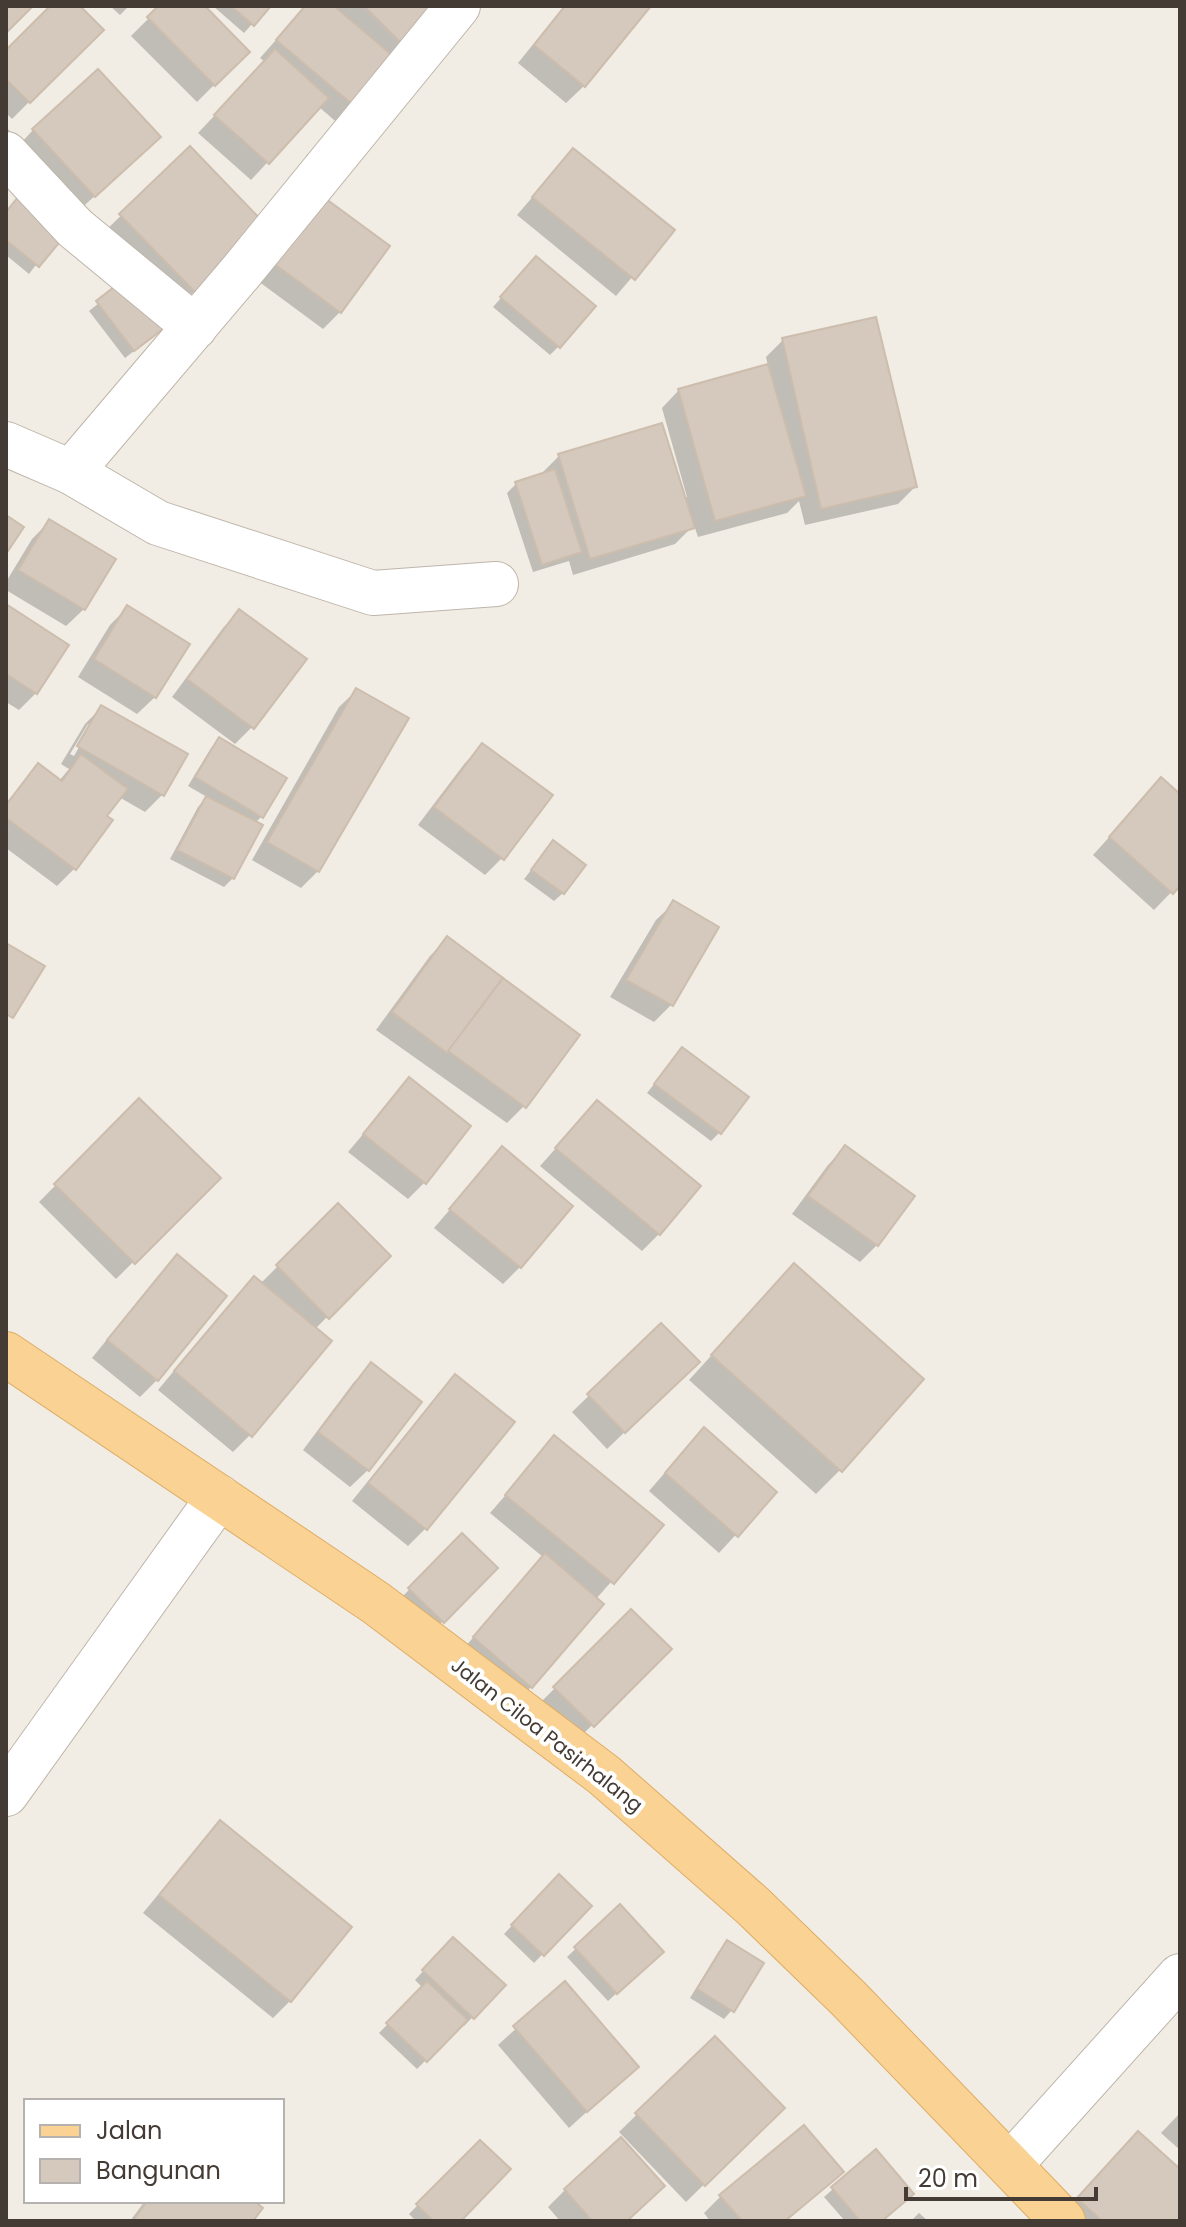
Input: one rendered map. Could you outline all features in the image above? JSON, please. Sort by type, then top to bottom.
[{"type":"main road","name":"Jalan Ciloa Pasirhalang","points":[[6,1354],[376,1603],[604,1775],[753,1906],[848,1998],[1063,2221]]},
{"type":"street","points":[[71,472],[195,327],[458,6]]},
{"type":"street","points":[[6,154],[75,228],[195,327]]},
{"type":"street","points":[[6,444],[71,472],[158,523],[373,593],[496,584]]},
{"type":"street","points":[[6,1794],[219,1497]]},
{"type":"street","points":[[1010,2165],[1180,1976]]},
{"type":"building","points":[[6,6],[33,6],[6,33]]},
{"type":"building","points":[[50,6],[80,6],[104,30],[30,103],[6,79],[6,50]]},
{"type":"building","points":[[158,6],[205,6],[250,52],[215,86],[147,17]]},
{"type":"building","points":[[231,6],[271,6],[254,26]]},
{"type":"building","points":[[305,6],[334,6],[400,62],[359,110],[276,40]]},
{"type":"building","points":[[364,6],[446,6],[405,47]]},
{"type":"building","points":[[565,6],[651,6],[585,87],[534,45]]},
{"type":"building","points":[[275,49],[329,98],[269,164],[214,115]]},
{"type":"building","points":[[98,69],[161,137],[95,197],[32,129]]},
{"type":"building","points":[[190,146],[266,225],[195,292],[119,214]]},
{"type":"building","points":[[573,148],[675,230],[635,280],[532,197]]},
{"type":"building","points":[[34,177],[82,215],[39,267],[6,240],[6,212]]},
{"type":"building","points":[[318,193],[390,246],[341,313],[269,260]]},
{"type":"building","points":[[536,256],[596,306],[560,348],[500,297]]},
{"type":"building","points":[[149,260],[188,310],[134,351],[96,301]]},
{"type":"building","points":[[876,317],[917,487],[821,509],[782,338]]},
{"type":"building","points":[[768,364],[806,496],[715,521],[678,389]]},
{"type":"building","points":[[662,423],[695,528],[590,559],[558,454]]},
{"type":"building","points":[[555,469],[582,552],[542,565],[515,482]]},
{"type":"building","points":[[6,515],[24,527],[6,554]]},
{"type":"building","points":[[49,519],[116,559],[85,610],[18,570]]},
{"type":"building","points":[[6,604],[69,645],[37,694],[6,674]]},
{"type":"building","points":[[127,605],[190,644],[156,698],[94,659]]},
{"type":"building","points":[[239,609],[307,659],[254,729],[187,679]]},
{"type":"building","points":[[356,688],[409,718],[319,872],[267,842]]},
{"type":"building","points":[[101,705],[188,754],[164,796],[77,746]]},
{"type":"building","points":[[219,737],[287,778],[263,818],[195,777]]},
{"type":"building","points":[[482,743],[553,795],[504,860],[434,807]]},
{"type":"building","points":[[81,754],[128,789],[107,816],[113,820],[76,870],[6,818],[6,805],[38,763],[62,781]]},
{"type":"building","points":[[1161,777],[1180,794],[1180,886],[1173,894],[1109,837]]},
{"type":"building","points":[[206,796],[263,825],[234,879],[177,850]]},
{"type":"building","points":[[553,840],[586,865],[564,894],[531,870]]},
{"type":"building","points":[[673,900],[719,927],[673,1006],[626,980]]},
{"type":"building","points":[[447,936],[503,978],[447,1053],[392,1012]]},
{"type":"building","points":[[6,943],[45,966],[13,1018],[6,1014]]},
{"type":"building","points":[[503,978],[580,1035],[526,1108],[448,1051]]},
{"type":"building","points":[[682,1047],[749,1097],[721,1134],[654,1084]]},
{"type":"building","points":[[409,1077],[471,1126],[426,1184],[363,1134]]},
{"type":"building","points":[[139,1098],[221,1178],[135,1264],[54,1184]]},
{"type":"building","points":[[597,1100],[701,1186],[660,1235],[555,1148]]},
{"type":"building","points":[[845,1145],[915,1196],[878,1246],[808,1196]]},
{"type":"building","points":[[502,1146],[573,1206],[521,1268],[449,1209]]},
{"type":"building","points":[[338,1203],[391,1256],[329,1319],[276,1265]]},
{"type":"building","points":[[177,1254],[227,1296],[158,1381],[107,1340]]},
{"type":"building","points":[[794,1263],[924,1379],[842,1472],[711,1355]]},
{"type":"building","points":[[254,1276],[332,1341],[252,1437],[174,1371]]},
{"type":"building","points":[[661,1323],[700,1362],[625,1433],[587,1394]]},
{"type":"building","points":[[371,1362],[422,1402],[369,1471],[318,1432]]},
{"type":"building","points":[[455,1374],[515,1422],[427,1530],[368,1483]]},
{"type":"building","points":[[704,1427],[777,1492],[738,1537],[665,1473]]},
{"type":"building","points":[[554,1435],[664,1525],[614,1584],[505,1495]]},
{"type":"building","points":[[462,1533],[498,1568],[444,1623],[408,1588]]},
{"type":"building","points":[[545,1553],[604,1604],[532,1688],[473,1637]]},
{"type":"building","points":[[631,1609],[672,1649],[594,1727],[553,1687]]},
{"type":"building","points":[[220,1820],[352,1927],[291,2002],[159,1895]]},
{"type":"building","points":[[559,1874],[592,1906],[544,1956],[511,1925]]},
{"type":"building","points":[[620,1904],[664,1952],[617,1994],[574,1947]]},
{"type":"building","points":[[453,1937],[506,1985],[474,2019],[422,1970]]},
{"type":"building","points":[[727,1940],[764,1963],[734,2012],[697,1989]]},
{"type":"building","points":[[427,1981],[468,2020],[427,2062],[386,2023]]},
{"type":"building","points":[[565,1981],[639,2067],[587,2112],[513,2026]]},
{"type":"building","points":[[715,2036],[785,2108],[705,2186],[635,2113]]},
{"type":"building","points":[[804,2125],[844,2172],[785,2221],[742,2221],[719,2195]]},
{"type":"building","points":[[1138,2131],[1180,2169],[1178,2221],[1102,2221],[1077,2198]]},
{"type":"building","points":[[621,2137],[665,2186],[627,2221],[592,2221],[564,2189]]},
{"type":"building","points":[[480,2140],[511,2169],[461,2221],[433,2221],[416,2204]]},
{"type":"building","points":[[876,2149],[914,2194],[882,2221],[860,2221],[831,2187]]},
{"type":"building","points":[[146,2203],[257,2203],[263,2208],[253,2221],[133,2221]]}]
